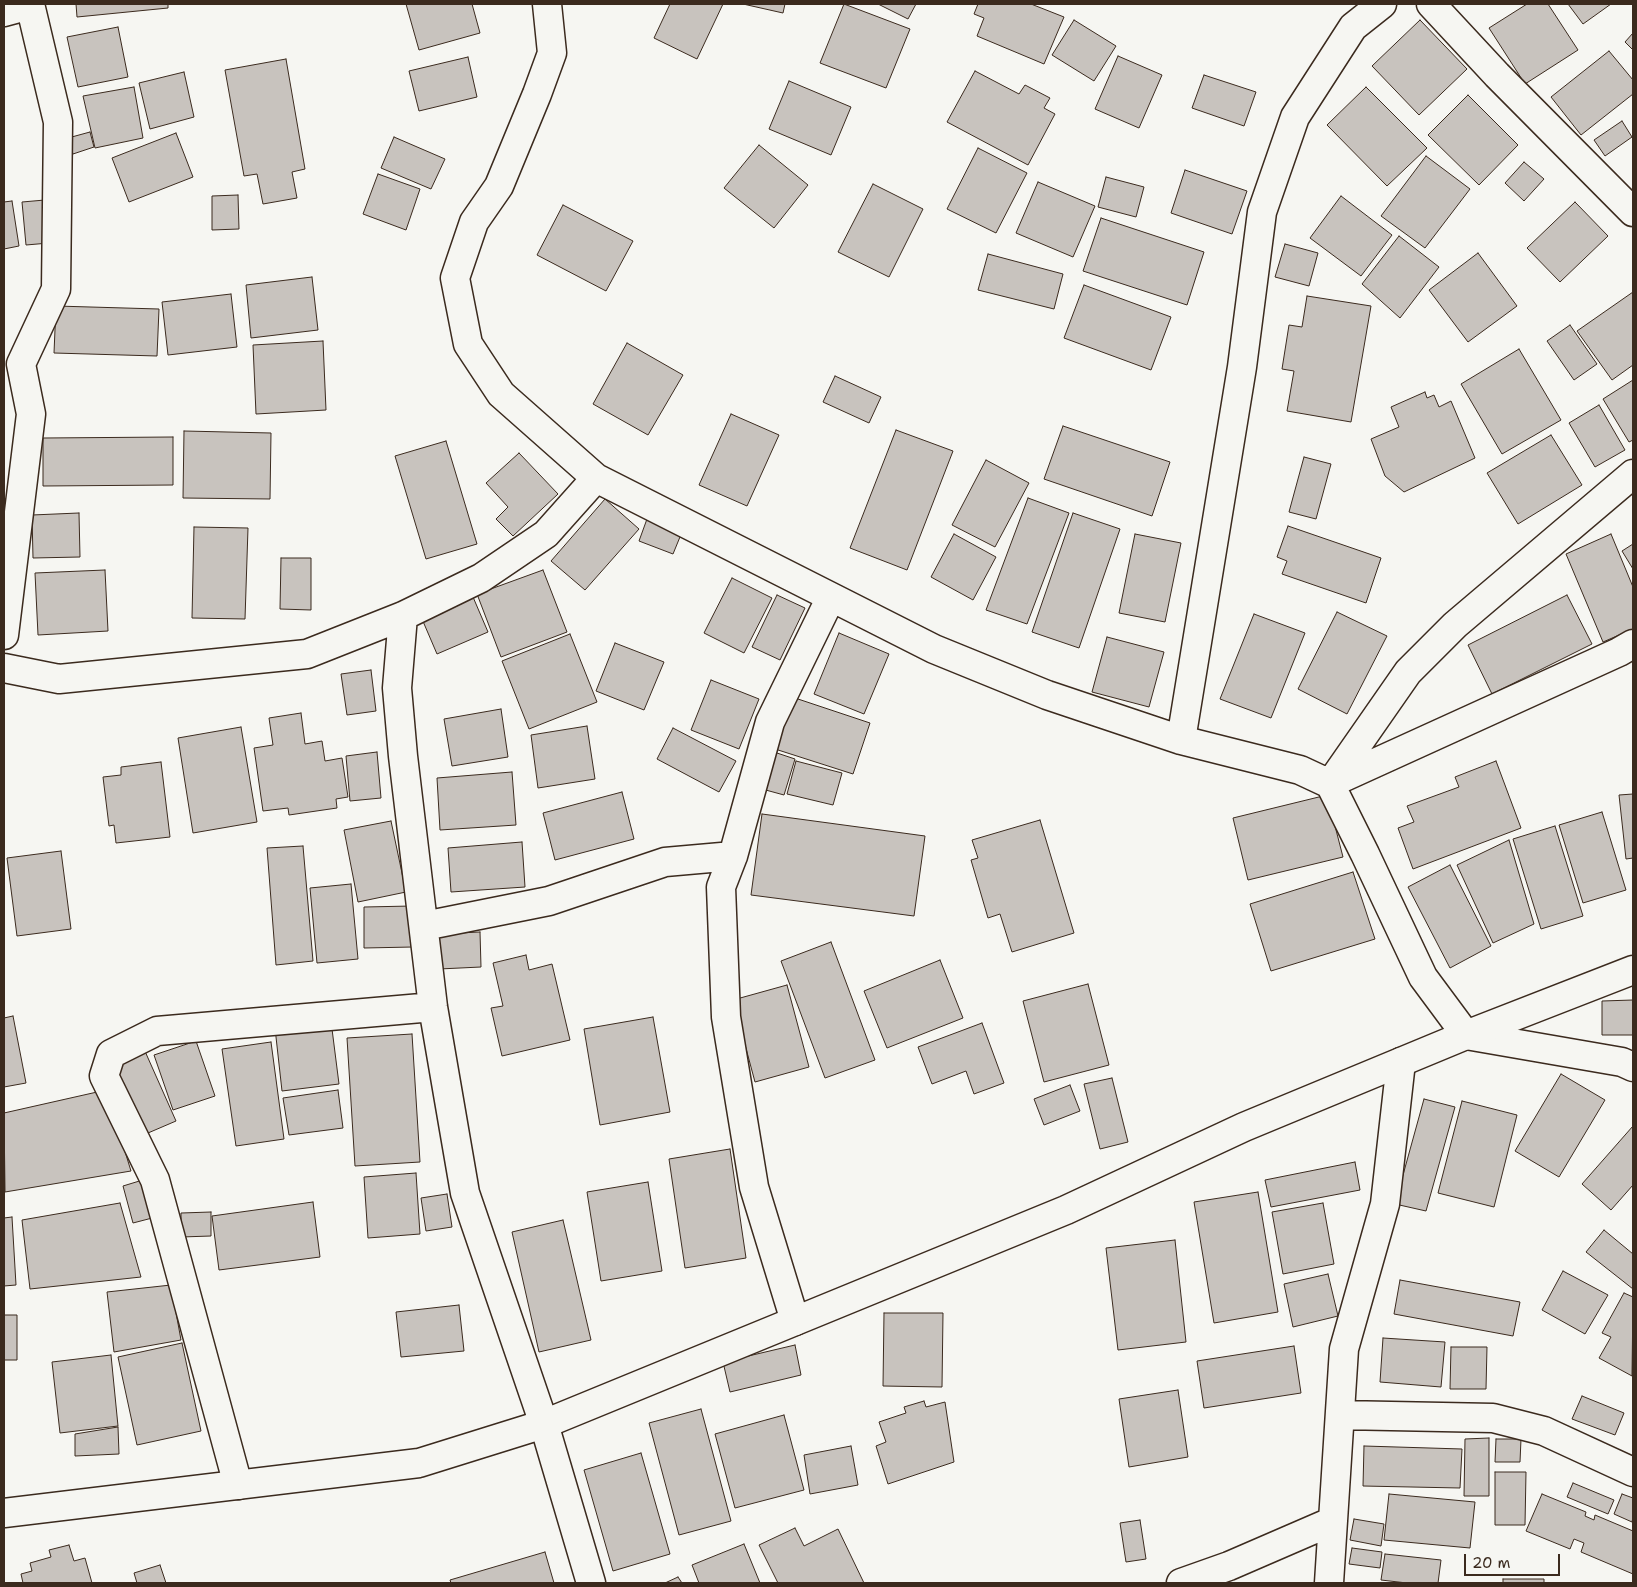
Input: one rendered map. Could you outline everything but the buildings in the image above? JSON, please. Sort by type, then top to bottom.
[{"type":"street","points":[[4,12],[30,4],[58,122],[56,289],[12,363],[31,414],[4,636]]},
{"type":"street","points":[[547,4],[552,53],[538,94],[499,186],[474,222],[455,278],[468,344],[501,394],[596,478],[934,649],[1047,695],[1181,740],[1300,770],[1330,784],[1423,977],[1466,1035],[1622,1062],[1633,1067]]},
{"type":"street","points":[[1181,740],[1242,367],[1262,212],[1295,117],[1353,27],[1382,4]]},
{"type":"street","points":[[1431,4],[1496,75],[1633,212]]},
{"type":"street","points":[[1330,784],[1408,672],[1455,625],[1633,474]]},
{"type":"street","points":[[4,668],[59,679],[307,654],[403,616],[481,578],[546,534],[596,478]]},
{"type":"street","points":[[795,1321],[754,1187],[726,1016],[721,887],[733,856],[770,722],[831,597]]},
{"type":"street","points":[[403,616],[397,688],[403,756],[434,1007],[464,1193],[544,1424],[591,1583]]},
{"type":"street","points":[[1330,784],[1633,644]]},
{"type":"street","points":[[424,926],[550,901],[665,862],[733,856]]},
{"type":"street","points":[[4,1513],[419,1463],[544,1424],[1066,1210],[1244,1127],[1466,1035],[1633,970]]},
{"type":"street","points":[[238,1485],[155,1180],[104,1076],[112,1054],[157,1031],[434,1007]]},
{"type":"street","points":[[1329,1583],[1344,1349],[1385,1204],[1401,1062]]},
{"type":"street","points":[[1340,1415],[1493,1418],[1544,1431],[1633,1472]]},
{"type":"street","points":[[1181,1583],[1229,1566],[1333,1521]]}]
